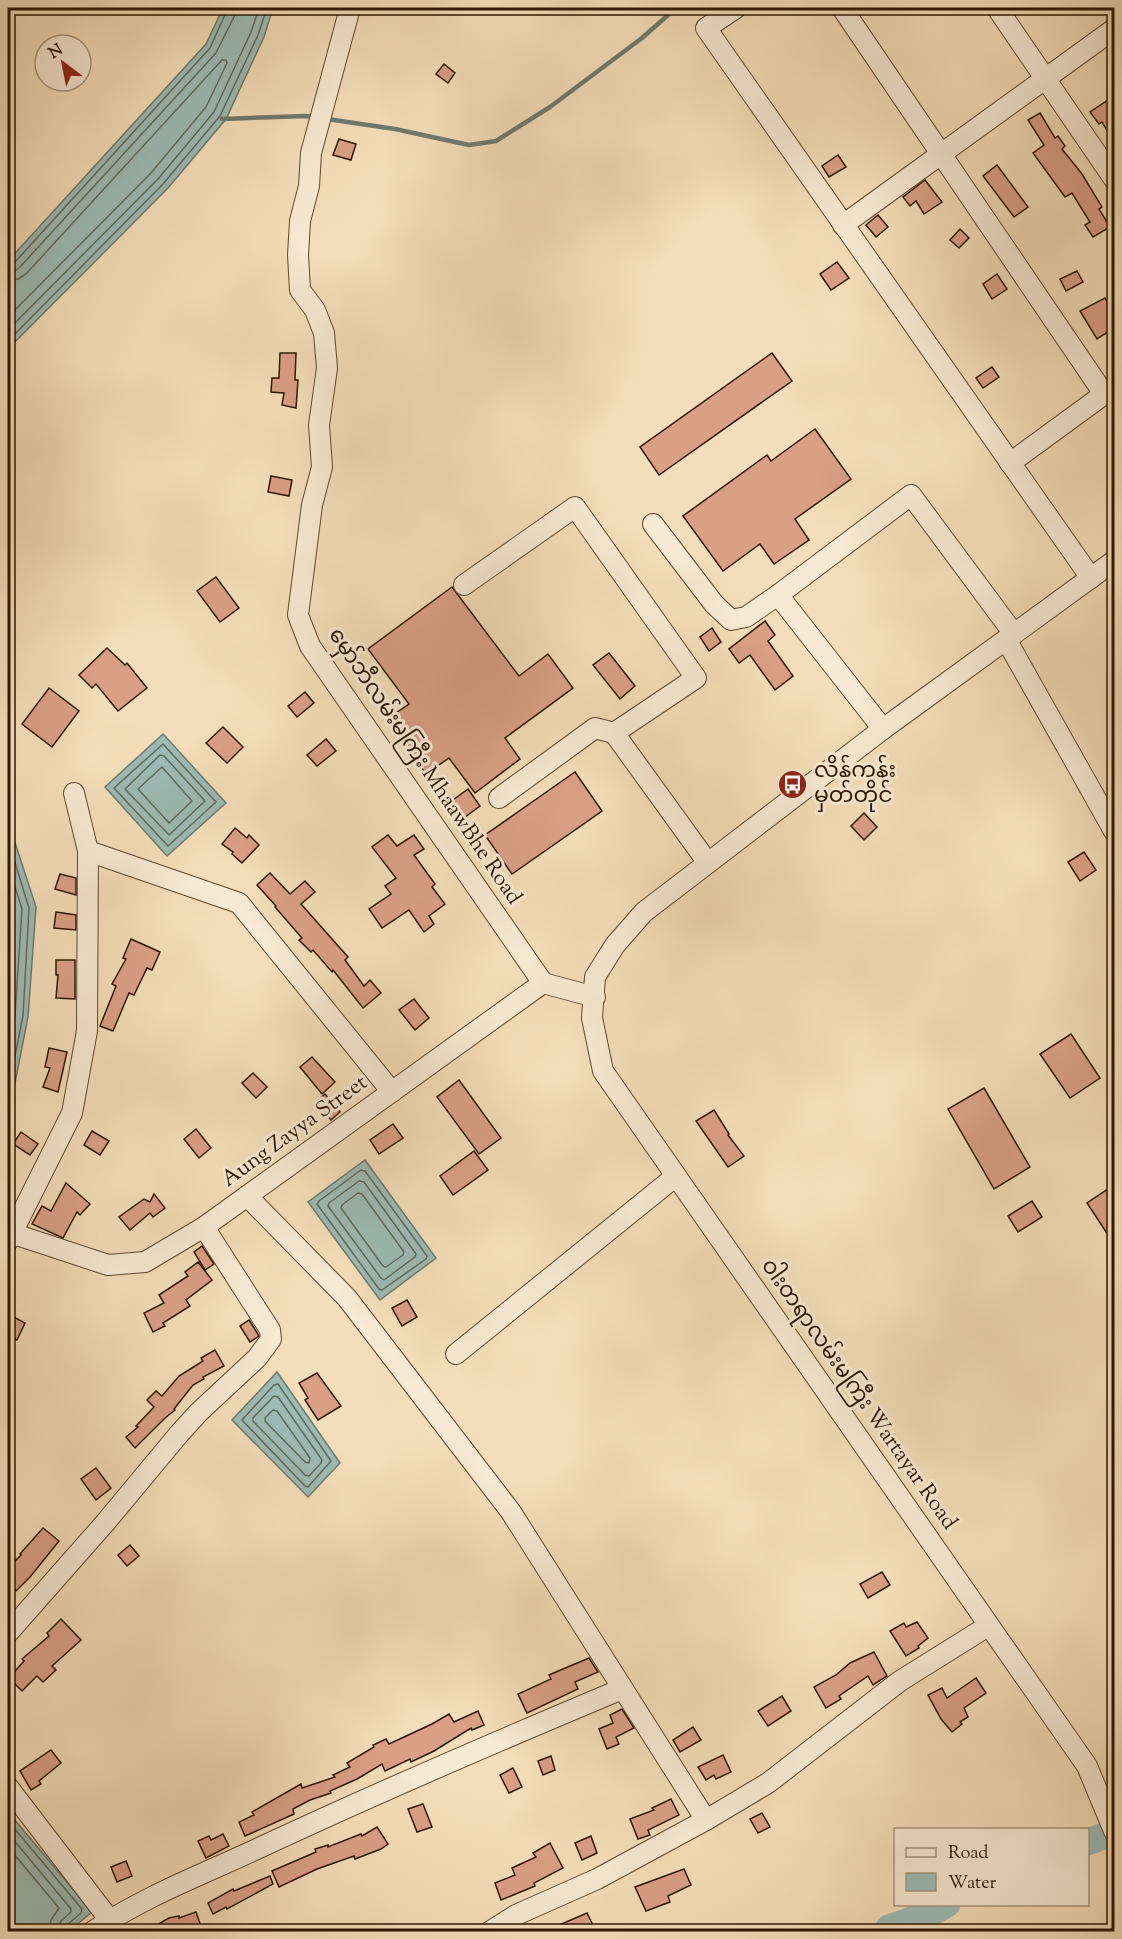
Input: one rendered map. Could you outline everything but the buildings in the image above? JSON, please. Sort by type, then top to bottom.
[{"type":"street","name":"မှော်ဘီလမ်းမကြီး MhaawBhe Road","points":[[350,8],[311,153],[309,186],[300,221],[298,255],[300,290],[315,309],[324,333],[327,368],[319,425],[322,467],[312,505],[298,615],[310,646],[543,983]]},
{"type":"street","points":[[736,8],[706,28],[1091,579]]},
{"type":"street","points":[[842,8],[941,154],[1109,391],[1010,463]]},
{"type":"street","points":[[997,8],[1114,179]]},
{"type":"street","points":[[843,225],[1114,29]]},
{"type":"street","points":[[654,524],[714,604],[731,620],[746,617],[778,595],[911,495],[1011,637],[1114,831]]},
{"type":"street","points":[[464,585],[575,507],[696,678],[614,733]]},
{"type":"street","points":[[499,798],[596,728],[614,733],[708,863],[883,729],[1114,561]]},
{"type":"street","points":[[778,595],[883,729]]},
{"type":"street","points":[[9,1235],[72,1113],[87,1031],[88,851],[74,793]]},
{"type":"street","points":[[88,851],[239,903],[392,1092]]},
{"type":"street","name":"ဝါးတရာလမ်းမကြီး Wartayar Road","points":[[708,863],[644,912],[615,945],[595,977],[592,1018],[603,1071],[1087,1766],[1114,1831]]},
{"type":"street","points":[[543,983],[595,997]]},
{"type":"street","name":"Aung Zayya Street","points":[[9,1235],[108,1264],[145,1262],[204,1227],[543,983]]},
{"type":"street","points":[[456,1354],[676,1176]]},
{"type":"street","points":[[247,1196],[347,1298],[504,1503],[706,1820]]},
{"type":"street","points":[[8,1633],[105,1523],[179,1434],[257,1358],[271,1339],[270,1330],[204,1227]]},
{"type":"street","points":[[489,1932],[516,1915],[597,1879],[706,1820],[768,1783],[900,1682],[988,1626]]},
{"type":"street","points":[[92,1932],[110,1920],[366,1798],[622,1689]]},
{"type":"street","points":[[8,1787],[110,1920]]},
{"type":"water","points":[[223,8],[273,8],[264,37],[226,119],[168,188],[8,349],[8,261],[206,44]]},
{"type":"water","points":[[163,734],[226,803],[167,856],[105,787]]},
{"type":"water","points":[[8,821],[36,907],[28,1017],[8,1109]]},
{"type":"water","points":[[365,1160],[436,1258],[380,1300],[308,1202]]},
{"type":"water","points":[[277,1372],[340,1463],[308,1497],[232,1420]]},
{"type":"water","points":[[8,1812],[92,1912],[69,1931],[8,1931]]},
{"type":"waterway","points":[[327,119],[395,129],[469,145],[496,141],[550,107],[642,38],[676,8]]},
{"type":"waterway","points":[[222,119],[315,117]]},
{"type":"waterway","points":[[1089,1842],[1114,1832]]},
{"type":"waterway","points":[[888,1932],[889,1928],[929,1914],[943,1906]]},
{"type":"place","name":"လိန်ကုန်း မှတ်တိုင်","points":[[793,785]]}]
